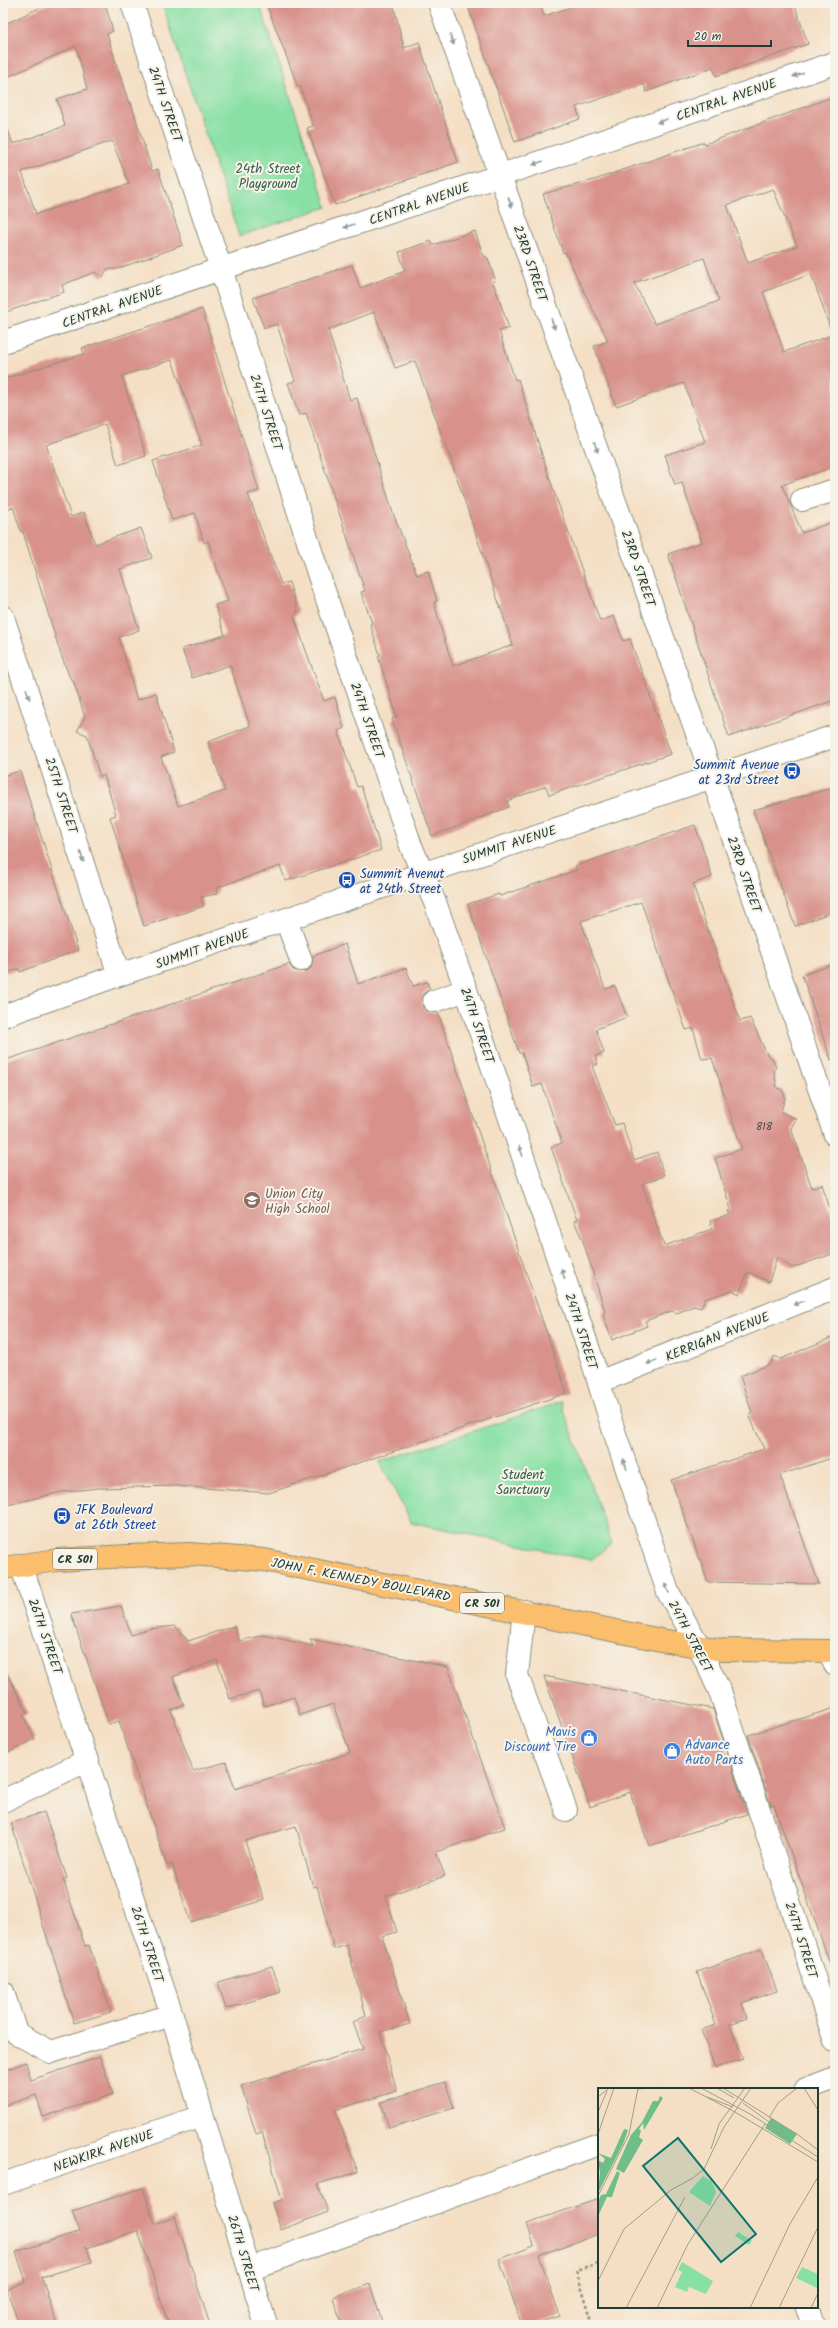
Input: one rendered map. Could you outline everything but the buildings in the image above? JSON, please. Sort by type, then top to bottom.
[{"type":"main road","name":"JOHN F. KENNEDY BOULEVARD","points":[[12,1567],[57,1560],[190,1554],[264,1560],[524,1611],[661,1640],[722,1650],[833,1656]]},
{"type":"street","name":"24TH STREET","points":[[132,3],[221,269],[319,576],[411,846],[423,873],[466,990],[599,1382],[668,1592],[699,1646],[721,1694],[835,2041]]},
{"type":"street","name":"23RD STREET","points":[[439,3],[712,776],[835,1135]]},
{"type":"street","name":"CENTRAL AVENUE","points":[[3,342],[835,63]]},
{"type":"street","points":[[802,500],[835,490]]},
{"type":"street","name":"25TH STREET","points":[[3,617],[11,666],[119,974]]},
{"type":"street","name":"SUMMIT AVENUE","points":[[3,1016],[119,974],[286,920],[835,736]]},
{"type":"street","points":[[286,920],[301,960]]},
{"type":"street","points":[[434,1001],[466,990]]},
{"type":"street","name":"KERRIGAN AVENUE","points":[[599,1382],[835,1288]]},
{"type":"street","name":"26TH STREET","points":[[12,1567],[88,1760],[172,2015],[266,2325]]},
{"type":"street","points":[[524,1611],[517,1675],[566,1810]]},
{"type":"street","points":[[3,1801],[88,1760]]},
{"type":"street","points":[[3,1992],[16,2033],[51,2052],[172,2015]]},
{"type":"street","points":[[809,2088],[835,2078]]},
{"type":"street","name":"NEWKIRK AVENUE","points":[[3,2184],[202,2116]]},
{"type":"street","points":[[249,2269],[598,2144]]},
{"type":"street","points":[[807,2308],[813,2325]]},
{"type":"path","points":[[593,2325],[576,2270],[598,2263]]},
{"type":"green space","name":"24th Street Playground","points":[[162,3],[259,3],[327,207],[239,236]]},
{"type":"green space","name":"Student Sanctuary","points":[[561,1402],[612,1543],[591,1560],[411,1522],[380,1462]]},
{"type":"place","name":"Summit Avenue at 23rd Street","points":[[792,771]]},
{"type":"place","name":"Summit Avenut at 24th Street","points":[[347,880]]},
{"type":"place","name":"Union City High School","points":[[252,1200]]},
{"type":"place","name":"JFK Boulevard at 26th Street","points":[[62,1516]]},
{"type":"place","name":"Mavis Discount Tire","points":[[589,1738]]},
{"type":"place","name":"Advance Auto Parts","points":[[672,1751]]}]
